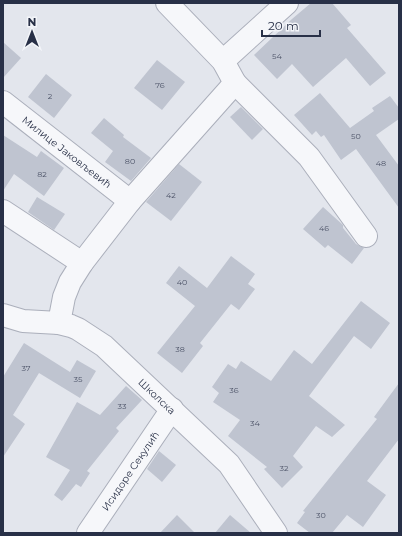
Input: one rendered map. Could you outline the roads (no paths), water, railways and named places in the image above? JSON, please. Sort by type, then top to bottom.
[{"type":"street","points":[[223,61],[287,3]]},
{"type":"street","points":[[171,4],[223,61],[235,83],[309,157],[366,236]]},
{"type":"street","points":[[58,323],[70,282],[82,263],[130,201],[235,83]]},
{"type":"street","name":"Милице Јаковљевић","points":[[3,102],[130,201]]},
{"type":"street","points":[[3,210],[82,263]]},
{"type":"street","name":"Школска","points":[[3,315],[23,321],[58,323],[78,329],[104,346],[229,464],[276,533]]},
{"type":"street","name":"Исидоре Секулић","points":[[88,533],[172,409]]}]
